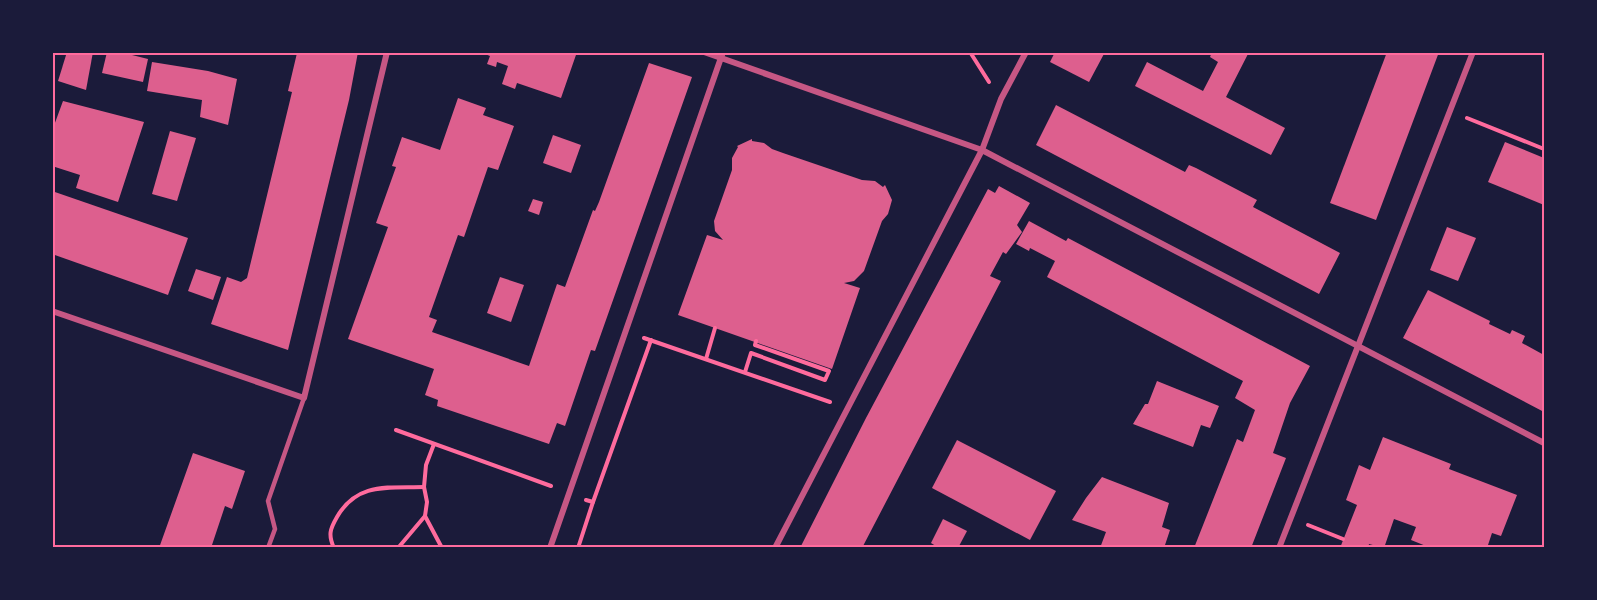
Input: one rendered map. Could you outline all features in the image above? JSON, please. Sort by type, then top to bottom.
[{"type":"street","points":[[52,311],[304,398],[387,52]]},
{"type":"street","points":[[704,52],[722,56],[982,150],[1545,442]]},
{"type":"street","points":[[775,548],[982,150],[1001,99],[1026,52]]},
{"type":"street","points":[[1279,548],[1473,52]]},
{"type":"street","points":[[550,548],[722,56]]},
{"type":"lane","points":[[268,548],[275,529],[268,501],[304,398]]},
{"type":"path","points":[[970,52],[1001,99]]},
{"type":"path","points":[[1450,112],[1545,149]]},
{"type":"path","points":[[706,359],[716,328]]},
{"type":"path","points":[[625,331],[830,402],[847,410]]},
{"type":"path","points":[[593,502],[651,340]]},
{"type":"path","points":[[745,372],[751,353],[825,380],[829,371],[755,345],[756,341]]},
{"type":"path","points":[[396,430],[568,493]]},
{"type":"path","points":[[398,548],[425,516],[426,465],[434,444]]},
{"type":"path","points":[[334,548],[329,534],[342,509],[361,492],[424,487]]},
{"type":"path","points":[[425,516],[442,548]]},
{"type":"path","points":[[1290,518],[1343,539]]},
{"type":"building","points":[[67,52],[93,52],[86,90],[58,81]]},
{"type":"building","points":[[107,52],[120,52],[148,59],[143,82],[102,73]]},
{"type":"building","points":[[305,52],[358,52],[349,100],[288,350],[211,324],[227,277],[241,282],[247,278],[292,92],[288,91],[297,53],[305,54]]},
{"type":"building","points":[[480,52],[577,52],[561,98],[517,83],[515,89],[502,84],[508,66],[497,62],[496,67],[487,64],[490,56]]},
{"type":"building","points":[[1055,52],[1105,52],[1089,82],[1050,62]]},
{"type":"building","points":[[1212,52],[1249,52],[1226,97],[1285,128],[1271,155],[1135,86],[1147,62],[1203,91],[1218,62],[1210,57]]},
{"type":"building","points":[[1387,52],[1439,52],[1376,220],[1330,203]]},
{"type":"building","points":[[152,62],[208,71],[237,79],[228,125],[200,117],[202,100],[147,91]]},
{"type":"building","points":[[649,63],[692,77],[595,351],[591,350],[565,426],[557,423],[549,444],[437,406],[438,400],[425,395],[434,369],[348,339],[388,227],[376,223],[396,167],[392,166],[402,137],[440,150],[458,98],[486,108],[483,115],[514,126],[498,170],[488,167],[464,237],[458,235],[429,317],[437,320],[432,332],[529,366],[557,284],[565,287],[593,210],[595,211],[599,202]]},
{"type":"building","points":[[63,101],[144,122],[118,202],[76,188],[80,175],[52,166],[52,131]]},
{"type":"building","points":[[1056,105],[1185,172],[1189,165],[1196,168],[1257,200],[1253,207],[1340,253],[1319,294],[1036,145]]},
{"type":"building","points":[[170,131],[196,138],[177,201],[152,194]]},
{"type":"building","points":[[553,135],[581,145],[571,173],[543,163]]},
{"type":"building","points":[[752,139],[752,141],[764,143],[783,153],[862,180],[875,181],[883,187],[885,185],[892,200],[864,271],[854,281],[844,283],[860,288],[832,369],[678,315],[707,235],[723,240],[715,231],[714,221],[732,170],[732,158],[737,146]]},
{"type":"building","points":[[1505,142],[1544,158],[1544,205],[1488,182]]},
{"type":"building","points":[[999,186],[1030,203],[1017,225],[1022,232],[1006,254],[1003,252],[990,276],[1001,281],[862,548],[800,548],[866,418],[988,189],[995,193]]},
{"type":"building","points":[[52,191],[188,238],[168,295],[52,254]]},
{"type":"building","points":[[533,199],[543,202],[539,215],[528,211]]},
{"type":"building","points":[[1029,221],[1066,241],[1068,238],[1310,366],[1290,403],[1273,453],[1286,458],[1251,548],[1194,548],[1237,439],[1243,442],[1255,410],[1235,398],[1243,381],[1047,277],[1055,261],[1030,248],[1029,251],[1016,244]]},
{"type":"building","points":[[1447,227],[1476,238],[1458,281],[1430,270]]},
{"type":"building","points":[[196,269],[221,277],[213,300],[188,291]]},
{"type":"building","points":[[500,277],[524,285],[511,322],[487,313]]},
{"type":"building","points":[[1428,290],[1490,321],[1489,324],[1510,334],[1512,330],[1525,336],[1522,343],[1544,355],[1544,412],[1403,338]]},
{"type":"building","points":[[1157,381],[1219,406],[1210,428],[1201,425],[1193,447],[1133,424],[1145,404],[1148,404]]},
{"type":"building","points":[[1383,437],[1451,464],[1449,469],[1517,495],[1501,536],[1492,533],[1487,548],[1431,548],[1411,540],[1416,527],[1394,519],[1384,548],[1369,544],[1368,548],[1340,548],[1357,505],[1346,500],[1359,465],[1370,470]]},
{"type":"building","points":[[957,440],[1056,491],[1030,540],[932,488]]},
{"type":"building","points":[[193,453],[245,471],[232,509],[225,506],[211,548],[159,548]]},
{"type":"building","points":[[1102,477],[1169,503],[1162,527],[1170,530],[1164,548],[1100,548],[1106,532],[1072,520]]},
{"type":"building","points":[[943,519],[967,531],[958,548],[939,548],[931,543]]}]
